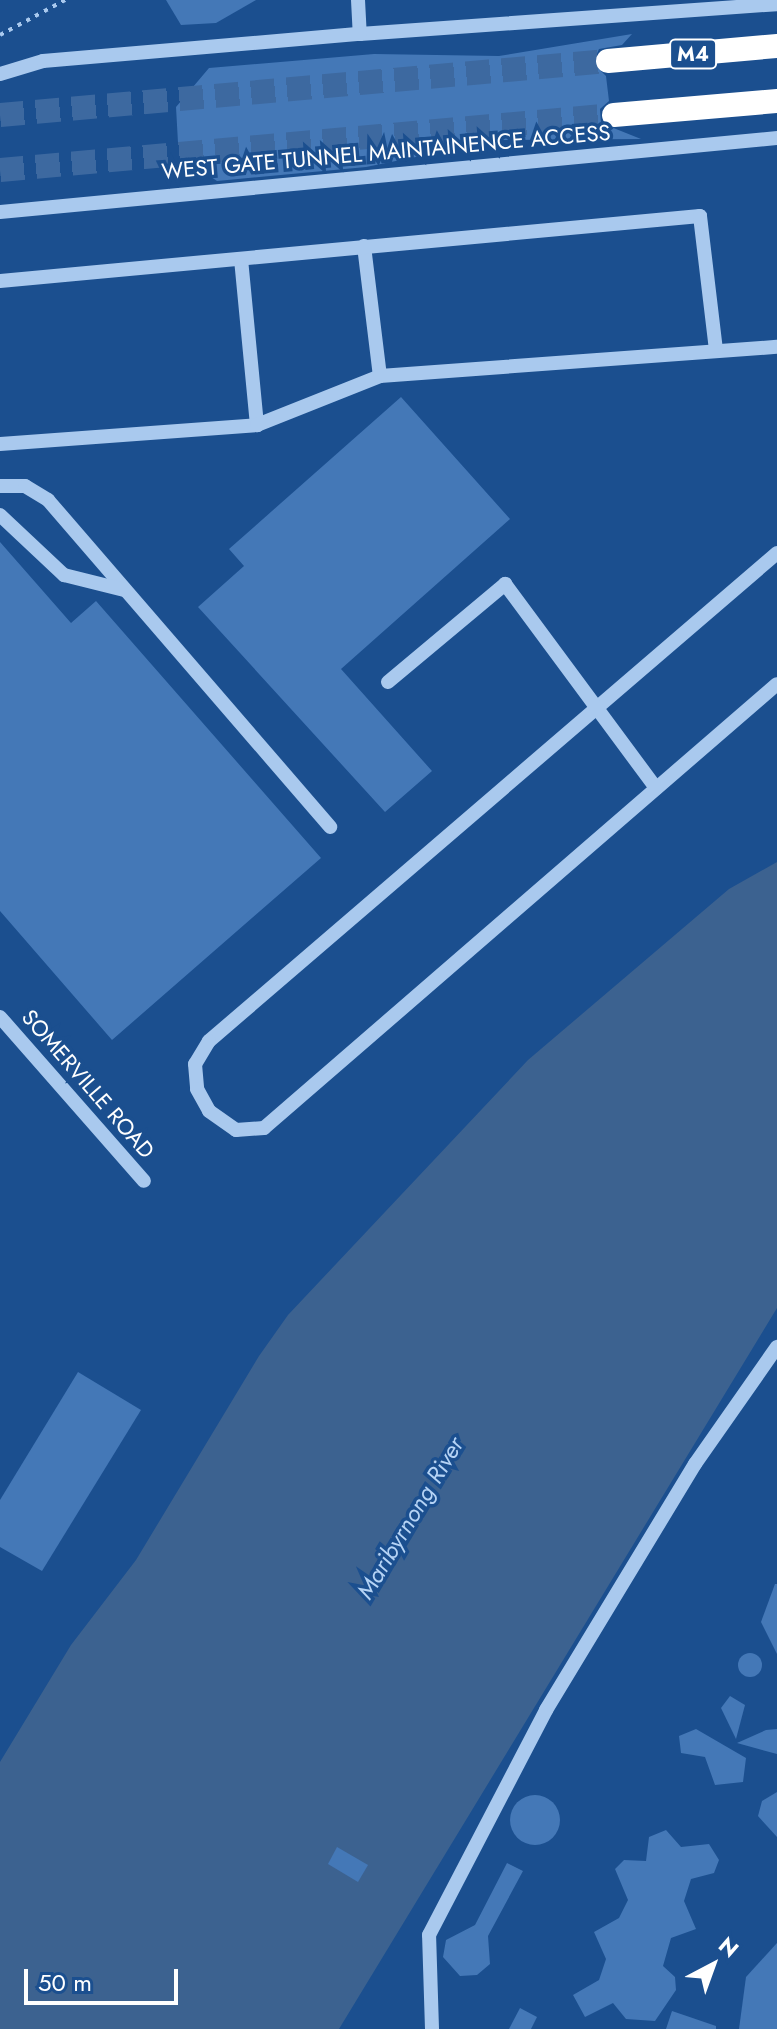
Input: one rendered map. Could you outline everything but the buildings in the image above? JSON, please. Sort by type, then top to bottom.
[{"type":"highway","name":"M4","points":[[608,61],[777,46]]},
{"type":"highway","points":[[614,115],[777,101]]},
{"type":"street","points":[[358,0],[360,34]]},
{"type":"street","points":[[0,74],[43,61],[777,4]]},
{"type":"street","name":"WEST GATE TUNNEL MAINTAINENCE ACCESS","points":[[0,212],[777,138]]},
{"type":"street","points":[[0,281],[700,216],[716,351]]},
{"type":"street","points":[[364,246],[380,376]]},
{"type":"street","points":[[241,259],[257,425]]},
{"type":"street","points":[[0,444],[257,425],[380,376],[777,347]]},
{"type":"street","points":[[0,486],[37,491],[330,827]]},
{"type":"street","points":[[0,515],[64,575],[124,590]]},
{"type":"street","points":[[777,553],[209,1041],[195,1064],[197,1089],[209,1111],[236,1130],[264,1128],[777,684]]},
{"type":"street","points":[[388,682],[505,584],[554,644],[594,711],[656,788]]},
{"type":"street","name":"SOMERVILLE ROAD","points":[[0,1017],[144,1181]]},
{"type":"street","points":[[432,2029],[429,1935],[546,1710],[695,1464],[777,1347]]},
{"type":"path","points":[[0,35],[65,0]]},
{"type":"water","name":"Maribyrnong River","points":[[777,862],[777,1308],[339,2029],[0,2029],[0,1762],[71,1645],[136,1560],[259,1356],[288,1315],[528,1060],[729,889]]},
{"type":"tunnel","points":[[0,115],[608,61]]},
{"type":"tunnel","points":[[0,170],[614,115]]}]
